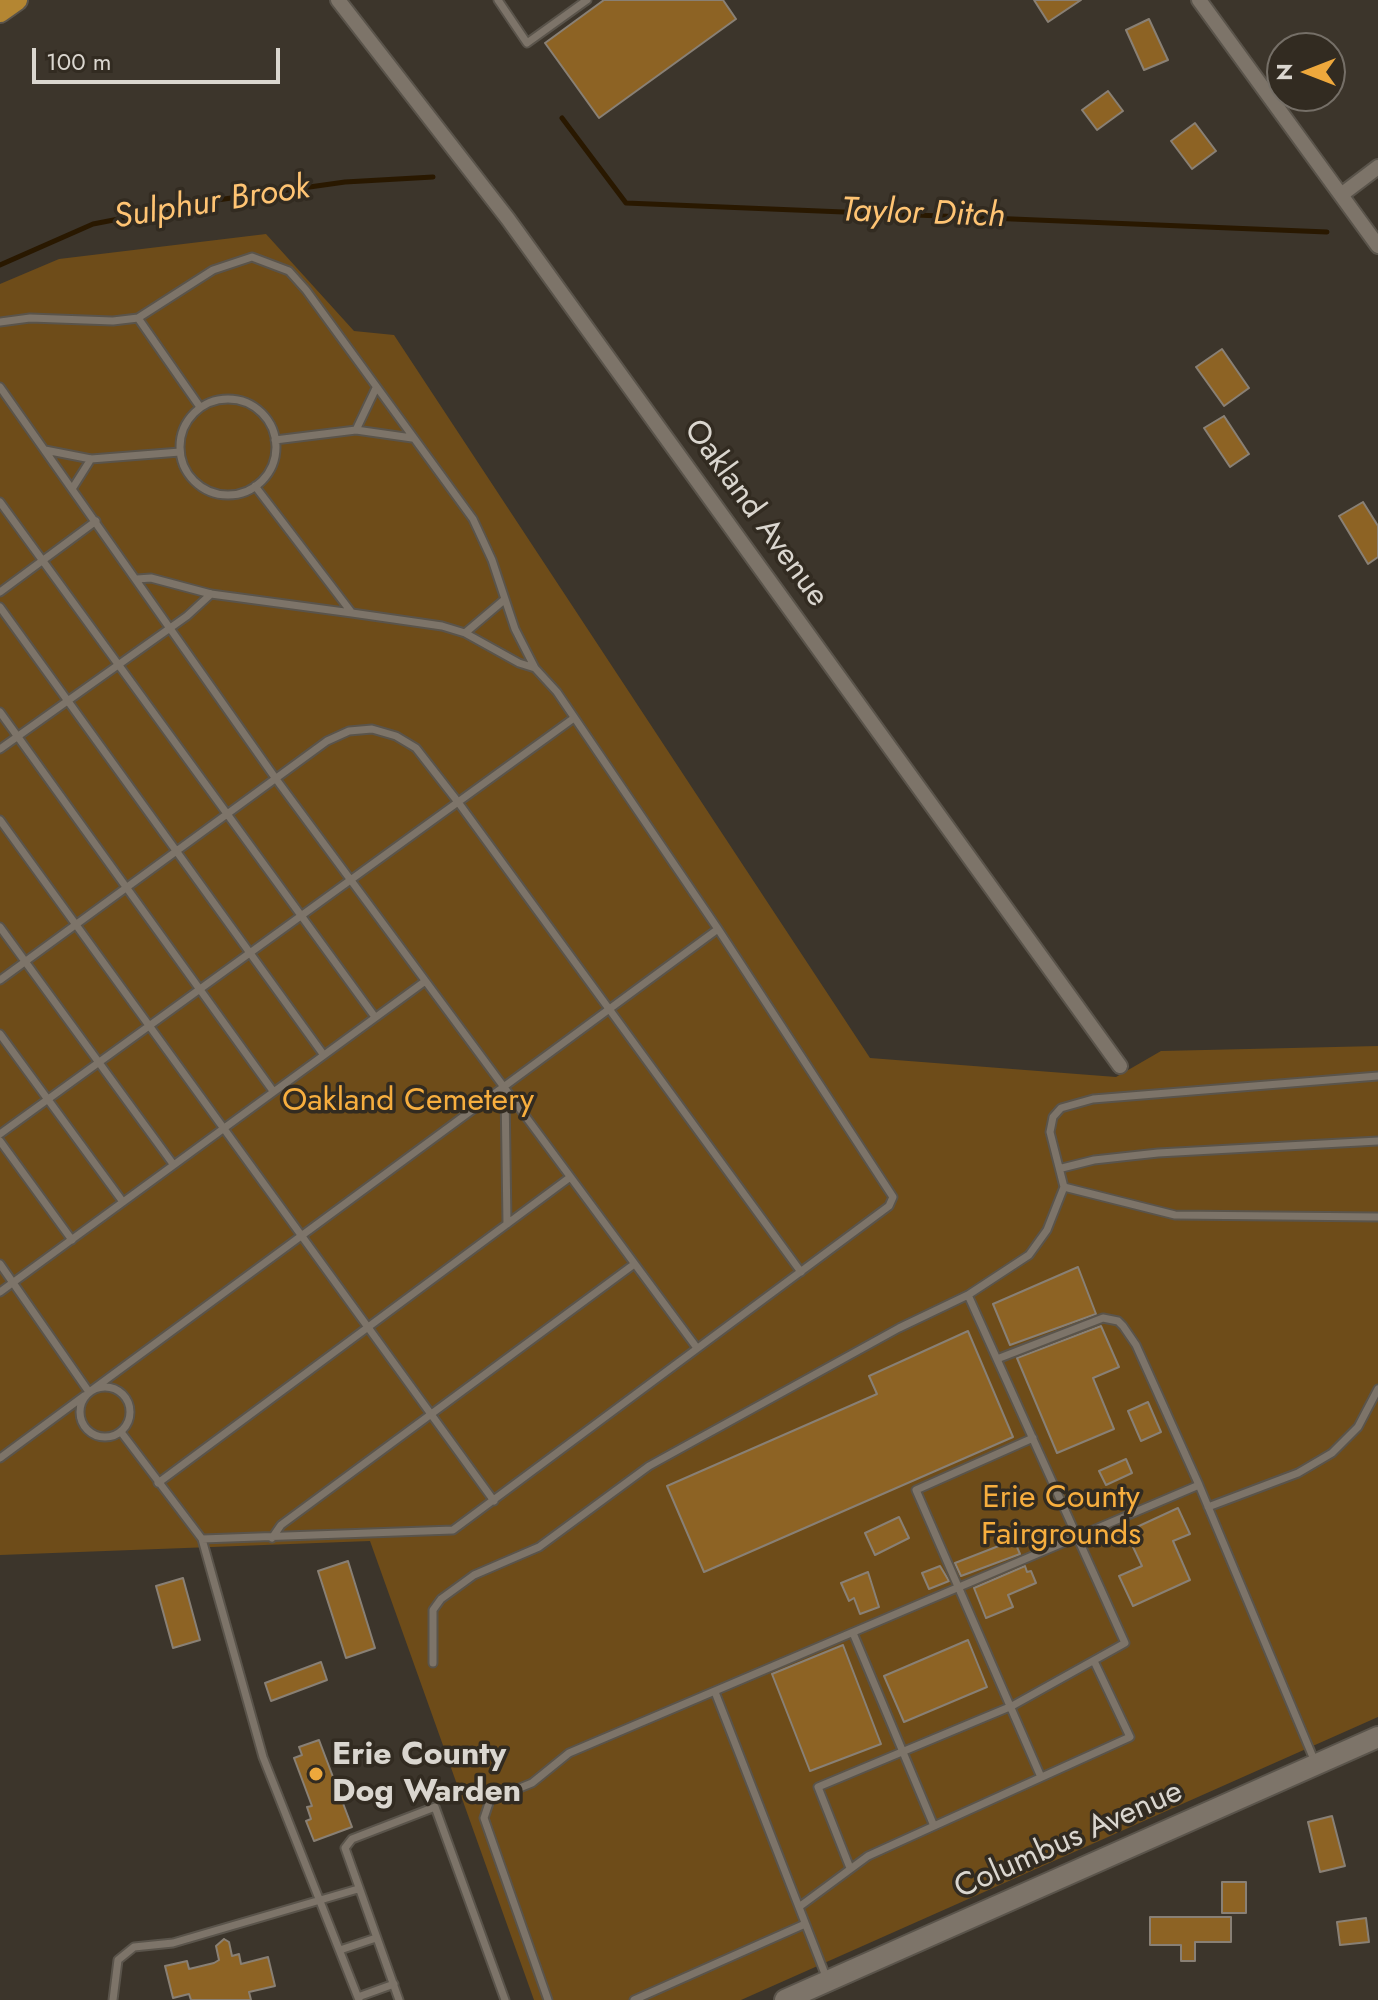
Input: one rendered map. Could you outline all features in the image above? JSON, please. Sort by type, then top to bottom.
[{"type":"main road","points":[[0,12],[17,0]]},
{"type":"main road","name":"Columbus Avenue","points":[[785,2000],[1378,1737]]},
{"type":"street","name":"Oakland Avenue","points":[[338,0],[508,219],[1120,1066]]},
{"type":"street","points":[[1199,0],[1378,246]]},
{"type":"street","points":[[1341,195],[1378,167]]},
{"type":"lane","points":[[498,0],[527,43],[587,0]]},
{"type":"lane","points":[[0,322],[30,318],[113,321],[138,318],[233,261],[252,257],[289,271],[473,519],[492,560],[504,600],[535,668],[574,718],[718,929],[893,1197],[889,1206],[453,1530],[202,1539]]},
{"type":"lane","points":[[138,318],[200,407]]},
{"type":"lane","points":[[0,387],[276,779],[697,1348]]},
{"type":"lane","points":[[356,430],[376,388]]},
{"type":"lane","points":[[223,399],[247,403],[270,423],[275,440],[271,468],[255,486],[235,495],[205,489],[192,479],[180,452],[182,433],[200,407],[223,399]]},
{"type":"lane","points":[[275,440],[356,430],[396,433],[414,438]]},
{"type":"lane","points":[[45,450],[91,459],[180,452]]},
{"type":"lane","points":[[72,489],[91,459]]},
{"type":"lane","points":[[255,486],[352,613]]},
{"type":"lane","points":[[0,502],[375,1017]]},
{"type":"lane","points":[[0,592],[96,521]]},
{"type":"lane","points":[[137,579],[151,578],[211,594],[442,626],[465,633],[519,663],[535,668]]},
{"type":"lane","points":[[0,749],[187,616],[211,594]]},
{"type":"lane","points":[[465,633],[504,600]]},
{"type":"lane","points":[[0,607],[323,1054]]},
{"type":"lane","points":[[0,712],[273,1091]]},
{"type":"lane","points":[[0,1134],[574,718]]},
{"type":"lane","points":[[0,980],[327,741],[349,731],[372,729],[396,736],[416,748],[458,802],[801,1272]]},
{"type":"lane","points":[[0,820],[494,1501]]},
{"type":"lane","points":[[0,927],[173,1164]]},
{"type":"lane","points":[[0,1458],[718,929]]},
{"type":"lane","points":[[0,1292],[424,982]]},
{"type":"lane","points":[[0,1034],[123,1202]]},
{"type":"lane","points":[[433,1663],[433,1610],[441,1599],[474,1575],[531,1551],[555,1537],[649,1466],[899,1328],[968,1295],[1029,1255],[1039,1244],[1064,1187],[1062,1168],[1051,1140],[1051,1125],[1061,1108],[1075,1102],[1378,1076]]},
{"type":"lane","points":[[505,1088],[507,1224]]},
{"type":"lane","points":[[0,1141],[72,1240]]},
{"type":"lane","points":[[1062,1168],[1145,1154],[1378,1141]]},
{"type":"lane","points":[[158,1483],[569,1178]]},
{"type":"lane","points":[[1064,1187],[1175,1215],[1378,1217]]},
{"type":"lane","points":[[0,1264],[89,1392]]},
{"type":"lane","points":[[272,1538],[281,1525],[633,1265]]},
{"type":"lane","points":[[850,1868],[818,1787],[1012,1706],[1125,1643],[968,1295]]},
{"type":"lane","points":[[997,1359],[1103,1318],[1118,1321],[1136,1345],[1199,1485],[1316,1764]]},
{"type":"lane","points":[[110,1387],[125,1396],[130,1419],[121,1432],[98,1437],[85,1428],[79,1411],[89,1392],[110,1387]]},
{"type":"lane","points":[[1208,1507],[1298,1473],[1332,1453],[1358,1427],[1378,1389]]},
{"type":"lane","points":[[121,1432],[202,1539],[263,1757],[358,1999],[394,1984]]},
{"type":"lane","points":[[1033,1438],[916,1490],[1041,1777]]},
{"type":"lane","points":[[548,2000],[484,1818],[486,1804],[532,1783],[569,1753],[1199,1485]]},
{"type":"lane","points":[[853,1633],[934,1826]]},
{"type":"lane","points":[[799,1907],[868,1856],[1130,1737],[1094,1661]]},
{"type":"lane","points":[[715,1692],[828,1981]]},
{"type":"lane","points":[[399,2000],[345,1848],[352,1839],[435,1807],[505,2000]]},
{"type":"lane","points":[[113,2000],[118,1960],[134,1947],[173,1943],[358,1889]]},
{"type":"lane","points":[[634,2000],[805,1924]]},
{"type":"lane","points":[[340,1950],[376,1938]]},
{"type":"green space","points":[[266,234],[354,331],[394,335],[870,1058],[1116,1077],[1161,1051],[1378,1046],[1378,1717],[741,2000],[534,2000],[370,1541],[0,1555],[0,284],[59,259]]},
{"type":"building","points":[[604,0],[723,0],[736,19],[599,118],[545,43]]},
{"type":"building","points":[[1034,0],[1081,0],[1048,22]]},
{"type":"building","points":[[1149,19],[1168,60],[1144,70],[1126,30]]},
{"type":"building","points":[[1108,91],[1123,111],[1097,130],[1082,110]]},
{"type":"building","points":[[1195,123],[1216,151],[1192,169],[1171,141]]},
{"type":"building","points":[[1222,349],[1249,388],[1224,406],[1196,367]]},
{"type":"building","points":[[1224,416],[1249,454],[1230,467],[1204,428]]},
{"type":"building","points":[[1363,502],[1378,526],[1378,557],[1368,564],[1339,516]]},
{"type":"building","points":[[1078,1267],[1096,1314],[1010,1345],[993,1304]]},
{"type":"building","points":[[1101,1326],[1119,1367],[1093,1378],[1114,1429],[1057,1453],[1017,1358]]},
{"type":"building","points":[[968,1331],[1013,1437],[704,1572],[667,1486],[877,1394],[869,1376]]},
{"type":"building","points":[[1148,1402],[1161,1432],[1141,1441],[1128,1411]]},
{"type":"building","points":[[1126,1459],[1132,1473],[1106,1485],[1099,1471]]},
{"type":"building","points":[[1178,1508],[1190,1534],[1173,1541],[1190,1580],[1133,1606],[1119,1576],[1142,1566],[1126,1532]]},
{"type":"building","points":[[899,1517],[909,1538],[875,1555],[865,1533]]},
{"type":"building","points":[[1014,1540],[1020,1554],[961,1576],[955,1563]]},
{"type":"building","points":[[348,1561],[375,1648],[346,1658],[318,1571]]},
{"type":"building","points":[[940,1566],[949,1581],[929,1589],[922,1573]]},
{"type":"building","points":[[1025,1566],[1036,1583],[1008,1595],[1013,1607],[986,1618],[974,1588]]},
{"type":"building","points":[[868,1572],[879,1607],[860,1614],[854,1598],[849,1601],[841,1583]]},
{"type":"building","points":[[183,1578],[200,1640],[173,1648],[156,1586]]},
{"type":"building","points":[[968,1640],[987,1687],[904,1722],[884,1676]]},
{"type":"building","points":[[843,1645],[881,1744],[810,1771],[772,1674]]},
{"type":"building","points":[[321,1662],[327,1680],[271,1701],[265,1683]]},
{"type":"building","name":"Erie County Dog Warden","points":[[319,1740],[352,1827],[314,1841],[306,1821],[311,1819],[307,1807],[312,1806],[294,1758],[302,1755],[299,1747]]},
{"type":"building","points":[[1332,1816],[1345,1866],[1320,1872],[1308,1822]]},
{"type":"building","points":[[1222,1882],[1246,1882],[1246,1913],[1222,1913]]},
{"type":"building","points":[[1150,1917],[1231,1917],[1231,1942],[1195,1942],[1195,1961],[1181,1961],[1181,1945],[1150,1945]]},
{"type":"building","points":[[1366,1918],[1369,1942],[1340,1945],[1337,1922]]},
{"type":"building","points":[[224,1939],[229,1942],[232,1956],[239,1954],[241,1964],[268,1957],[275,1986],[249,1992],[251,2000],[191,2000],[189,1994],[173,1998],[165,1966],[187,1961],[189,1969],[214,1963],[219,1960],[216,1946]]},
{"type":"waterway","name":"Taylor Ditch","points":[[562,118],[626,203],[1327,232]]},
{"type":"waterway","name":"Sulphur Brook","points":[[0,265],[93,224],[217,200],[345,182],[433,177]]},
{"type":"place","name":"Erie County Dog Warden","points":[[316,1774]]},
{"type":"park label","name":"Oakland Cemetery","points":[[408,1102]]},
{"type":"park label","name":"Erie County Fairgrounds","points":[[1061,1518]]}]
